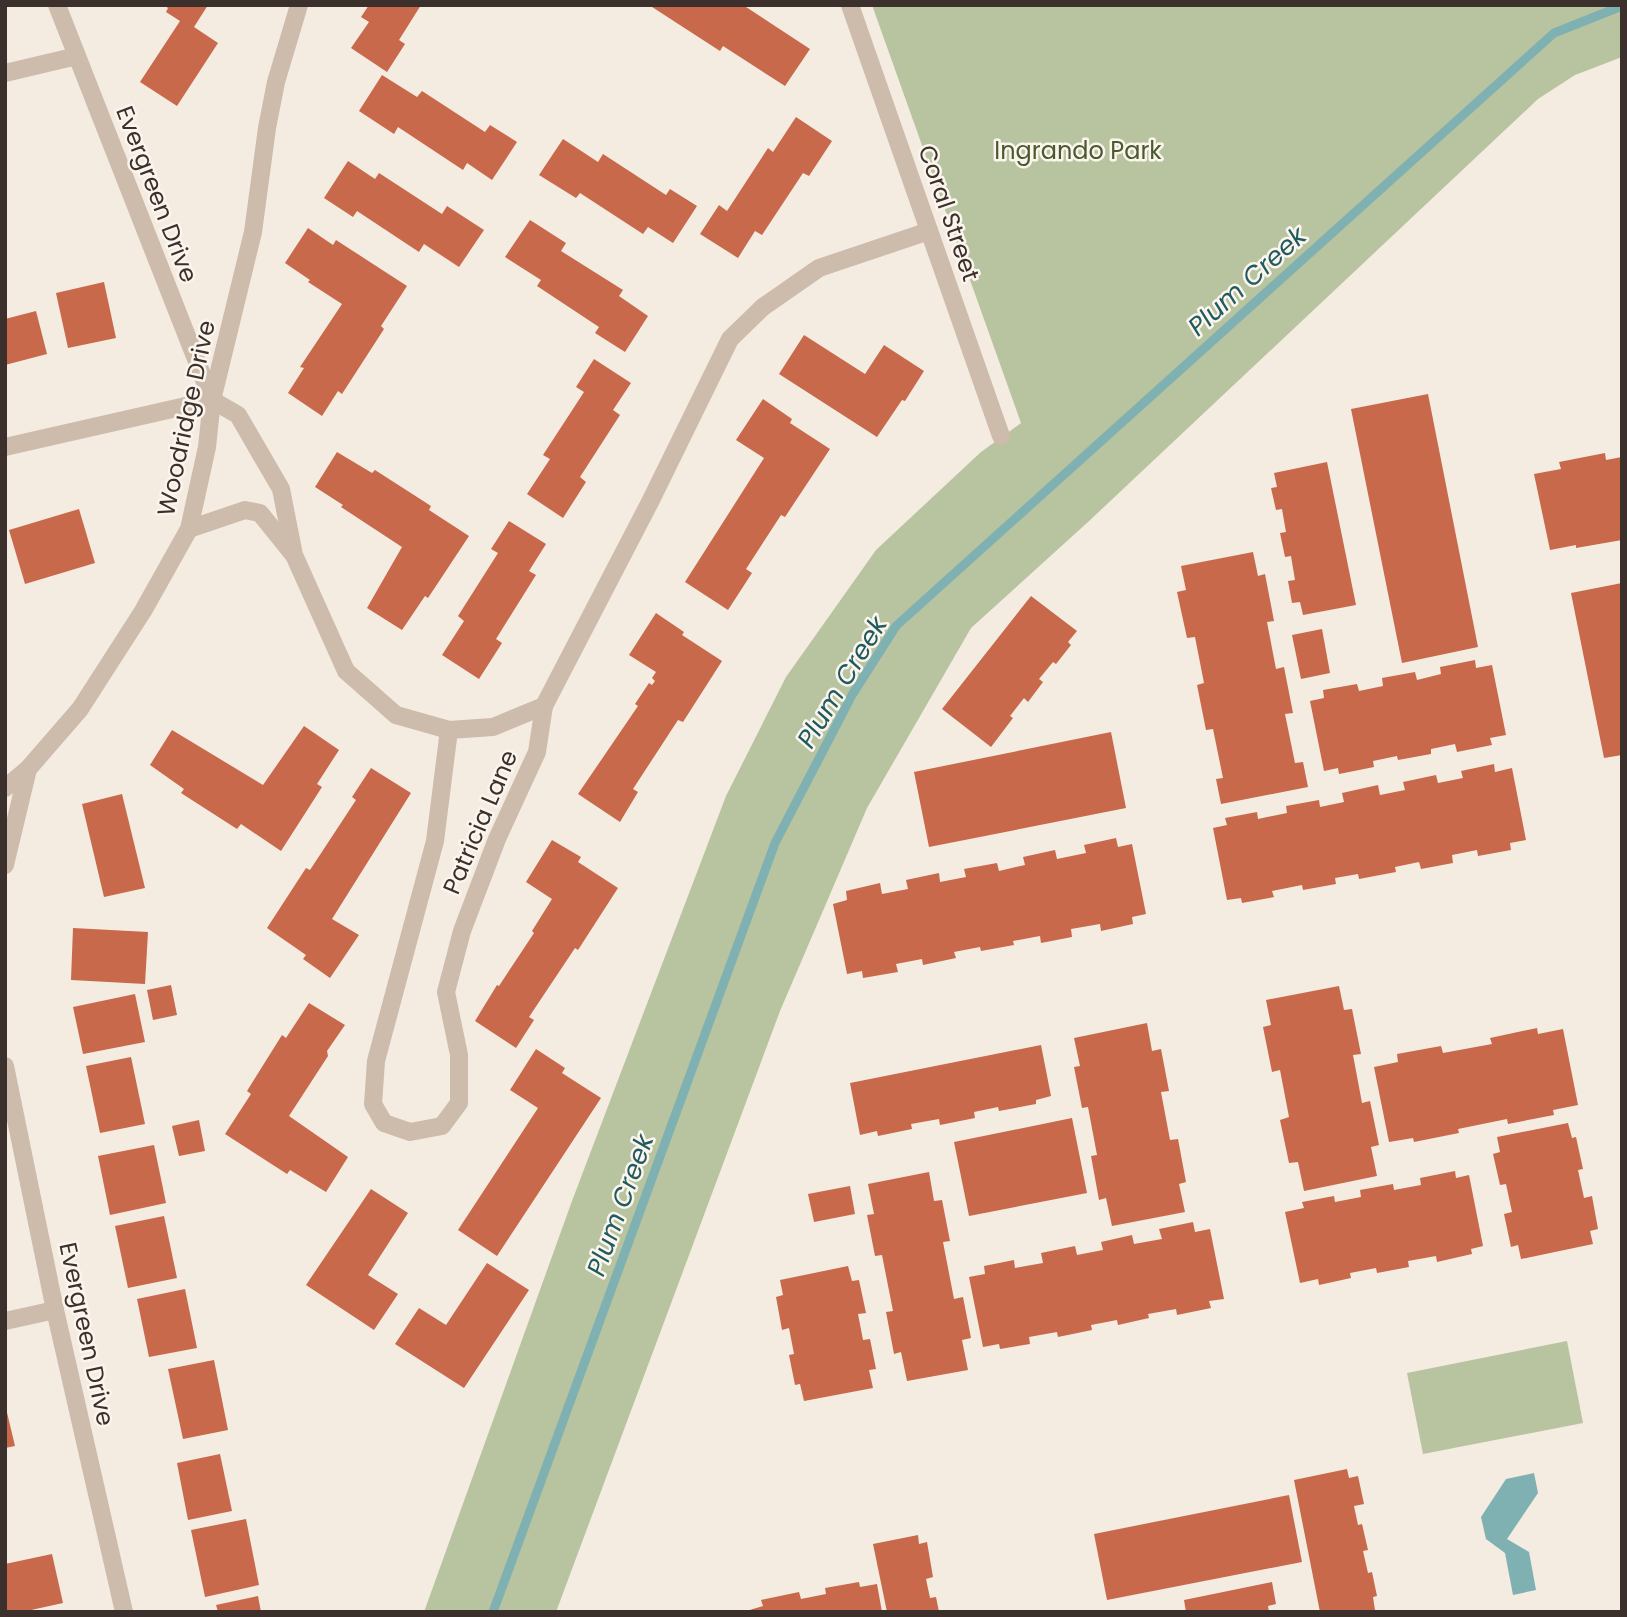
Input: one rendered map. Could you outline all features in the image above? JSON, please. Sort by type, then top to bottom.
[{"type":"street","name":"Evergreen Drive","points":[[57,5],[212,400]]},
{"type":"street","name":"Woodridge Drive","points":[[5,788],[28,768],[80,709],[143,611],[189,529],[207,447],[212,400],[253,232],[276,82],[299,5]]},
{"type":"street","name":"Coral Street","points":[[850,5],[1001,436]]},
{"type":"street","points":[[5,73],[77,55]]},
{"type":"street","name":"Patricia Lane","points":[[449,730],[435,841],[376,1061],[373,1104],[384,1123],[410,1132],[442,1125],[459,1103],[459,1055],[446,992],[462,931],[497,839],[537,752],[544,706],[730,340],[763,307],[819,268],[929,231]]},
{"type":"street","points":[[5,447],[212,400],[238,415],[281,489],[295,555],[346,671],[396,715],[449,730],[493,727],[544,706]]},
{"type":"street","points":[[189,529],[245,510],[260,513],[295,555]]},
{"type":"street","points":[[5,865],[28,768]]},
{"type":"street","name":"Evergreen Drive","points":[[5,1066],[55,1310],[124,1612]]},
{"type":"street","points":[[5,1321],[55,1310]]},
{"type":"green space","name":"Ingrando Park","points":[[872,5],[1622,5],[1622,57],[1575,75],[1538,99],[1088,522],[971,628],[867,808],[780,1011],[556,1612],[424,1612],[572,1201],[726,796],[786,677],[876,550],[981,452],[1021,423]]},
{"type":"green space","points":[[1567,1341],[1583,1423],[1423,1454],[1407,1373]]},
{"type":"water","points":[[1534,1473],[1538,1493],[1507,1539],[1529,1552],[1536,1590],[1513,1595],[1505,1553],[1486,1539],[1481,1517],[1506,1479]]},
{"type":"building","points":[[164,5],[208,5],[194,27],[218,43],[177,106],[140,82],[180,21],[166,12],[168,8]]},
{"type":"building","points":[[369,5],[421,5],[399,40],[405,44],[387,72],[351,48],[369,22],[361,17]]},
{"type":"building","points":[[649,5],[743,5],[810,49],[785,86],[723,46],[720,51]]},
{"type":"building","points":[[382,75],[417,97],[422,91],[485,132],[490,125],[517,142],[492,180],[467,163],[463,170],[398,127],[394,134],[359,111]]},
{"type":"building","points":[[796,117],[832,141],[809,176],[803,173],[762,235],[755,231],[738,258],[700,234],[719,205],[727,211],[768,148],[773,152]]},
{"type":"building","points":[[563,139],[598,162],[603,154],[666,195],[670,189],[697,206],[673,243],[648,227],[643,234],[580,193],[576,198],[539,175]]},
{"type":"building","points":[[348,161],[375,179],[379,173],[442,214],[447,206],[484,230],[459,267],[424,244],[419,252],[357,211],[353,217],[324,198]]},
{"type":"building","points":[[530,220],[566,243],[561,251],[623,290],[619,296],[648,316],[625,352],[595,333],[599,327],[537,286],[541,280],[505,257]]},
{"type":"building","points":[[308,228],[333,245],[336,240],[407,286],[381,326],[384,329],[342,394],[338,391],[322,416],[288,393],[304,368],[300,367],[342,304],[285,263]]},
{"type":"building","points":[[104,282],[116,338],[68,348],[56,293]]},
{"type":"building","points":[[36,311],[47,354],[5,365],[5,319]]},
{"type":"building","points":[[804,335],[865,374],[884,345],[924,371],[877,437],[779,374]]},
{"type":"building","points":[[594,359],[631,383],[613,410],[620,415],[580,477],[586,482],[563,518],[527,494],[550,459],[543,455],[584,392],[576,387]]},
{"type":"building","points":[[1428,394],[1478,647],[1402,663],[1351,409]]},
{"type":"building","points":[[763,399],[792,419],[790,423],[830,449],[785,517],[781,515],[746,569],[752,573],[728,610],[685,582],[764,458],[736,440]]},
{"type":"building","points":[[337,452],[372,473],[375,470],[431,506],[429,510],[469,536],[428,598],[425,596],[402,630],[367,608],[402,547],[315,487]]},
{"type":"building","points":[[1605,453],[1606,460],[1622,457],[1622,540],[1550,550],[1534,474],[1561,469],[1559,462]]},
{"type":"building","points":[[1327,462],[1356,605],[1303,615],[1300,602],[1292,603],[1288,581],[1295,580],[1291,556],[1285,557],[1280,533],[1286,532],[1282,509],[1276,510],[1271,488],[1277,487],[1274,473]]},
{"type":"building","points":[[79,509],[95,563],[25,584],[9,530]]},
{"type":"building","points":[[509,521],[546,544],[529,571],[536,575],[496,639],[502,643],[479,679],[442,655],[464,621],[458,616],[498,553],[491,549]]},
{"type":"building","points":[[1253,552],[1258,576],[1265,574],[1274,621],[1267,622],[1276,669],[1284,667],[1293,713],[1285,714],[1295,763],[1303,762],[1308,787],[1221,804],[1216,779],[1223,778],[1213,729],[1206,730],[1197,685],[1204,683],[1195,637],[1187,638],[1177,592],[1186,590],[1181,566]]},
{"type":"building","points":[[1622,583],[1622,755],[1604,758],[1571,593]]},
{"type":"building","points":[[1031,596],[1077,631],[1068,642],[1071,645],[1039,679],[1043,682],[1028,702],[1024,698],[991,747],[942,709]]},
{"type":"building","points":[[656,613],[684,632],[682,635],[722,661],[683,722],[678,720],[633,789],[638,792],[620,822],[578,794],[638,706],[635,704],[649,683],[652,685],[655,681],[652,678],[656,672],[629,655]]},
{"type":"building","points":[[1322,629],[1330,673],[1301,679],[1292,635]]},
{"type":"building","points":[[1475,660],[1476,668],[1492,665],[1506,735],[1490,738],[1492,745],[1457,752],[1455,744],[1431,749],[1431,754],[1373,761],[1374,767],[1339,774],[1338,768],[1324,771],[1310,701],[1324,698],[1323,690],[1357,684],[1359,691],[1383,686],[1382,678],[1415,672],[1417,680],[1441,674],[1440,667]]},
{"type":"building","points":[[304,726],[339,750],[317,784],[322,787],[281,851],[241,824],[237,829],[181,793],[184,789],[150,765],[172,730],[263,785]]},
{"type":"building","points":[[1111,732],[1126,808],[929,847],[914,772]]},
{"type":"building","points":[[1494,764],[1495,772],[1512,768],[1526,840],[1510,843],[1511,850],[1478,856],[1477,850],[1452,855],[1453,863],[1421,869],[1419,862],[1395,867],[1396,872],[1359,879],[1358,874],[1335,878],[1336,884],[1303,890],[1302,885],[1272,891],[1274,897],[1242,903],[1241,898],[1227,900],[1213,828],[1227,825],[1225,818],[1257,812],[1258,819],[1287,813],[1286,806],[1319,800],[1320,807],[1344,802],[1342,793],[1378,785],[1380,795],[1405,790],[1403,782],[1436,775],[1438,783],[1463,778],[1461,771]]},
{"type":"building","points":[[371,768],[411,793],[332,919],[359,935],[330,978],[303,959],[306,955],[267,928],[306,868],[310,870],[356,800],[352,797]]},
{"type":"building","points":[[122,794],[145,888],[104,897],[82,804]]},
{"type":"building","points":[[1116,838],[1118,847],[1132,844],[1146,914],[1132,917],[1133,924],[1101,931],[1100,924],[1071,929],[1072,937],[1041,943],[1040,936],[1013,941],[1014,945],[981,951],[980,947],[954,952],[956,958],[923,965],[922,959],[896,964],[898,972],[863,978],[862,971],[847,974],[833,904],[847,900],[846,891],[880,883],[882,894],[908,889],[906,880],[939,873],[940,882],[966,877],[964,869],[997,863],[999,871],[1025,865],[1023,857],[1055,850],[1057,859],[1086,853],[1084,845]]},
{"type":"building","points":[[552,840],[581,857],[578,862],[618,888],[578,950],[575,948],[529,1017],[534,1020],[516,1048],[475,1021],[534,933],[532,931],[552,899],[526,882]]},
{"type":"building","points":[[73,928],[148,932],[145,984],[71,980]]},
{"type":"building","points":[[171,985],[177,1015],[153,1020],[147,990]]},
{"type":"building","points":[[1339,986],[1344,1010],[1352,1009],[1361,1054],[1353,1055],[1362,1103],[1370,1101],[1379,1145],[1371,1147],[1377,1176],[1304,1191],[1298,1162],[1289,1163],[1280,1120],[1289,1117],[1280,1070],[1272,1072],[1263,1027],[1271,1025],[1266,1000]]},
{"type":"building","points":[[135,994],[145,1042],[83,1054],[73,1007]]},
{"type":"building","points":[[309,1003],[345,1025],[289,1116],[348,1157],[326,1192],[290,1170],[287,1174],[225,1134],[251,1094],[247,1091],[282,1035],[286,1038]]},
{"type":"building","points":[[1147,1023],[1152,1051],[1161,1049],[1169,1091],[1161,1092],[1170,1140],[1178,1139],[1186,1182],[1179,1184],[1185,1212],[1112,1226],[1106,1198],[1099,1200],[1091,1156],[1097,1155],[1088,1107],[1082,1108],[1074,1067],[1080,1066],[1074,1038]]},
{"type":"building","points":[[1537,1028],[1538,1034],[1563,1029],[1578,1105],[1553,1110],[1554,1115],[1508,1124],[1507,1119],[1414,1142],[1413,1138],[1389,1142],[1374,1067],[1398,1062],[1397,1054],[1441,1046],[1443,1053],[1492,1044],[1490,1038]]},
{"type":"building","points":[[1041,1045],[1051,1096],[1036,1100],[1036,1104],[999,1111],[998,1107],[974,1112],[975,1118],[940,1125],[939,1119],[911,1124],[912,1129],[878,1136],[877,1131],[860,1135],[850,1083]]},
{"type":"building","points":[[536,1049],[565,1068],[562,1073],[601,1098],[497,1256],[458,1230],[538,1108],[510,1090]]},
{"type":"building","points":[[131,1057],[145,1124],[100,1133],[86,1066]]},
{"type":"building","points":[[1072,1118],[1087,1193],[969,1216],[954,1142]]},
{"type":"building","points":[[199,1120],[205,1151],[179,1156],[172,1126]]},
{"type":"building","points":[[1568,1123],[1572,1138],[1576,1137],[1583,1169],[1578,1170],[1584,1198],[1592,1196],[1598,1229],[1590,1231],[1593,1244],[1521,1259],[1518,1245],[1511,1247],[1504,1214],[1512,1212],[1506,1184],[1500,1185],[1493,1154],[1500,1152],[1497,1137]]},
{"type":"building","points":[[154,1145],[166,1203],[110,1215],[98,1156]]},
{"type":"building","points":[[1455,1171],[1456,1178],[1469,1175],[1483,1246],[1471,1249],[1472,1254],[1437,1262],[1436,1256],[1408,1261],[1409,1267],[1377,1273],[1376,1268],[1350,1273],[1351,1278],[1319,1285],[1318,1279],[1300,1283],[1285,1212],[1304,1208],[1302,1202],[1334,1196],[1335,1202],[1361,1197],[1360,1190],[1393,1184],[1394,1190],[1421,1185],[1420,1178]]},
{"type":"building","points":[[929,1172],[934,1201],[942,1200],[950,1241],[943,1242],[954,1299],[963,1297],[971,1338],[962,1340],[968,1370],[907,1381],[901,1352],[894,1354],[886,1312],[893,1311],[882,1255],[875,1256],[867,1215],[874,1214],[868,1184]]},
{"type":"building","points":[[850,1186],[855,1214],[814,1222],[808,1194]]},
{"type":"building","points":[[371,1189],[408,1213],[368,1275],[398,1294],[374,1330],[306,1285]]},
{"type":"building","points":[[164,1216],[177,1278],[128,1288],[115,1226]]},
{"type":"building","points":[[1193,1222],[1195,1232],[1210,1229],[1224,1299],[1209,1301],[1211,1308],[1177,1315],[1176,1309],[1148,1314],[1149,1318],[1118,1325],[1117,1320],[1091,1325],[1092,1330],[1058,1337],[1057,1332],[1029,1337],[1030,1344],[1000,1349],[999,1344],[983,1347],[969,1277],[985,1274],[984,1266],[1014,1260],[1015,1268],[1043,1263],[1041,1253],[1075,1246],[1077,1255],[1103,1250],[1101,1242],[1132,1235],[1134,1244],[1162,1239],[1159,1229]]},
{"type":"building","points":[[487,1263],[529,1290],[464,1388],[395,1344],[419,1308],[446,1325]]},
{"type":"building","points":[[848,1266],[852,1281],[859,1280],[866,1313],[858,1314],[863,1340],[870,1339],[876,1369],[869,1370],[873,1388],[804,1401],[800,1384],[795,1385],[789,1355],[794,1354],[789,1328],[782,1330],[776,1297],[783,1295],[780,1280]]},
{"type":"building","points":[[185,1289],[197,1348],[149,1357],[137,1299]]},
{"type":"building","points":[[214,1360],[228,1430],[183,1439],[168,1369]]},
{"type":"building","points":[[5,1404],[15,1446],[5,1448]]},
{"type":"building","points":[[220,1454],[232,1511],[188,1520],[177,1463]]},
{"type":"building","points":[[1347,1469],[1349,1478],[1358,1476],[1364,1504],[1354,1506],[1358,1525],[1362,1524],[1368,1550],[1363,1551],[1368,1573],[1372,1572],[1377,1596],[1373,1597],[1375,1610],[1320,1612],[1294,1480]]},
{"type":"building","points":[[1289,1495],[1302,1562],[1107,1600],[1094,1534]]},
{"type":"building","points":[[246,1519],[259,1585],[205,1597],[191,1530]]},
{"type":"building","points":[[918,1535],[919,1544],[927,1542],[933,1577],[926,1579],[930,1598],[936,1597],[939,1612],[887,1612],[873,1544]]},
{"type":"building","points":[[52,1554],[63,1603],[22,1612],[5,1612],[5,1564]]},
{"type":"building","points":[[859,1582],[860,1587],[877,1584],[882,1612],[743,1612],[763,1606],[761,1600],[799,1592],[801,1599],[826,1594],[825,1588]]},
{"type":"building","points":[[1272,1582],[1276,1604],[1268,1606],[1269,1612],[1186,1612],[1184,1600]]},
{"type":"building","points":[[258,1596],[261,1612],[218,1612],[216,1605]]},
{"type":"waterway","name":"Plum Creek","points":[[493,1612],[775,843],[852,695],[896,626],[1554,33],[1622,6]]}]
